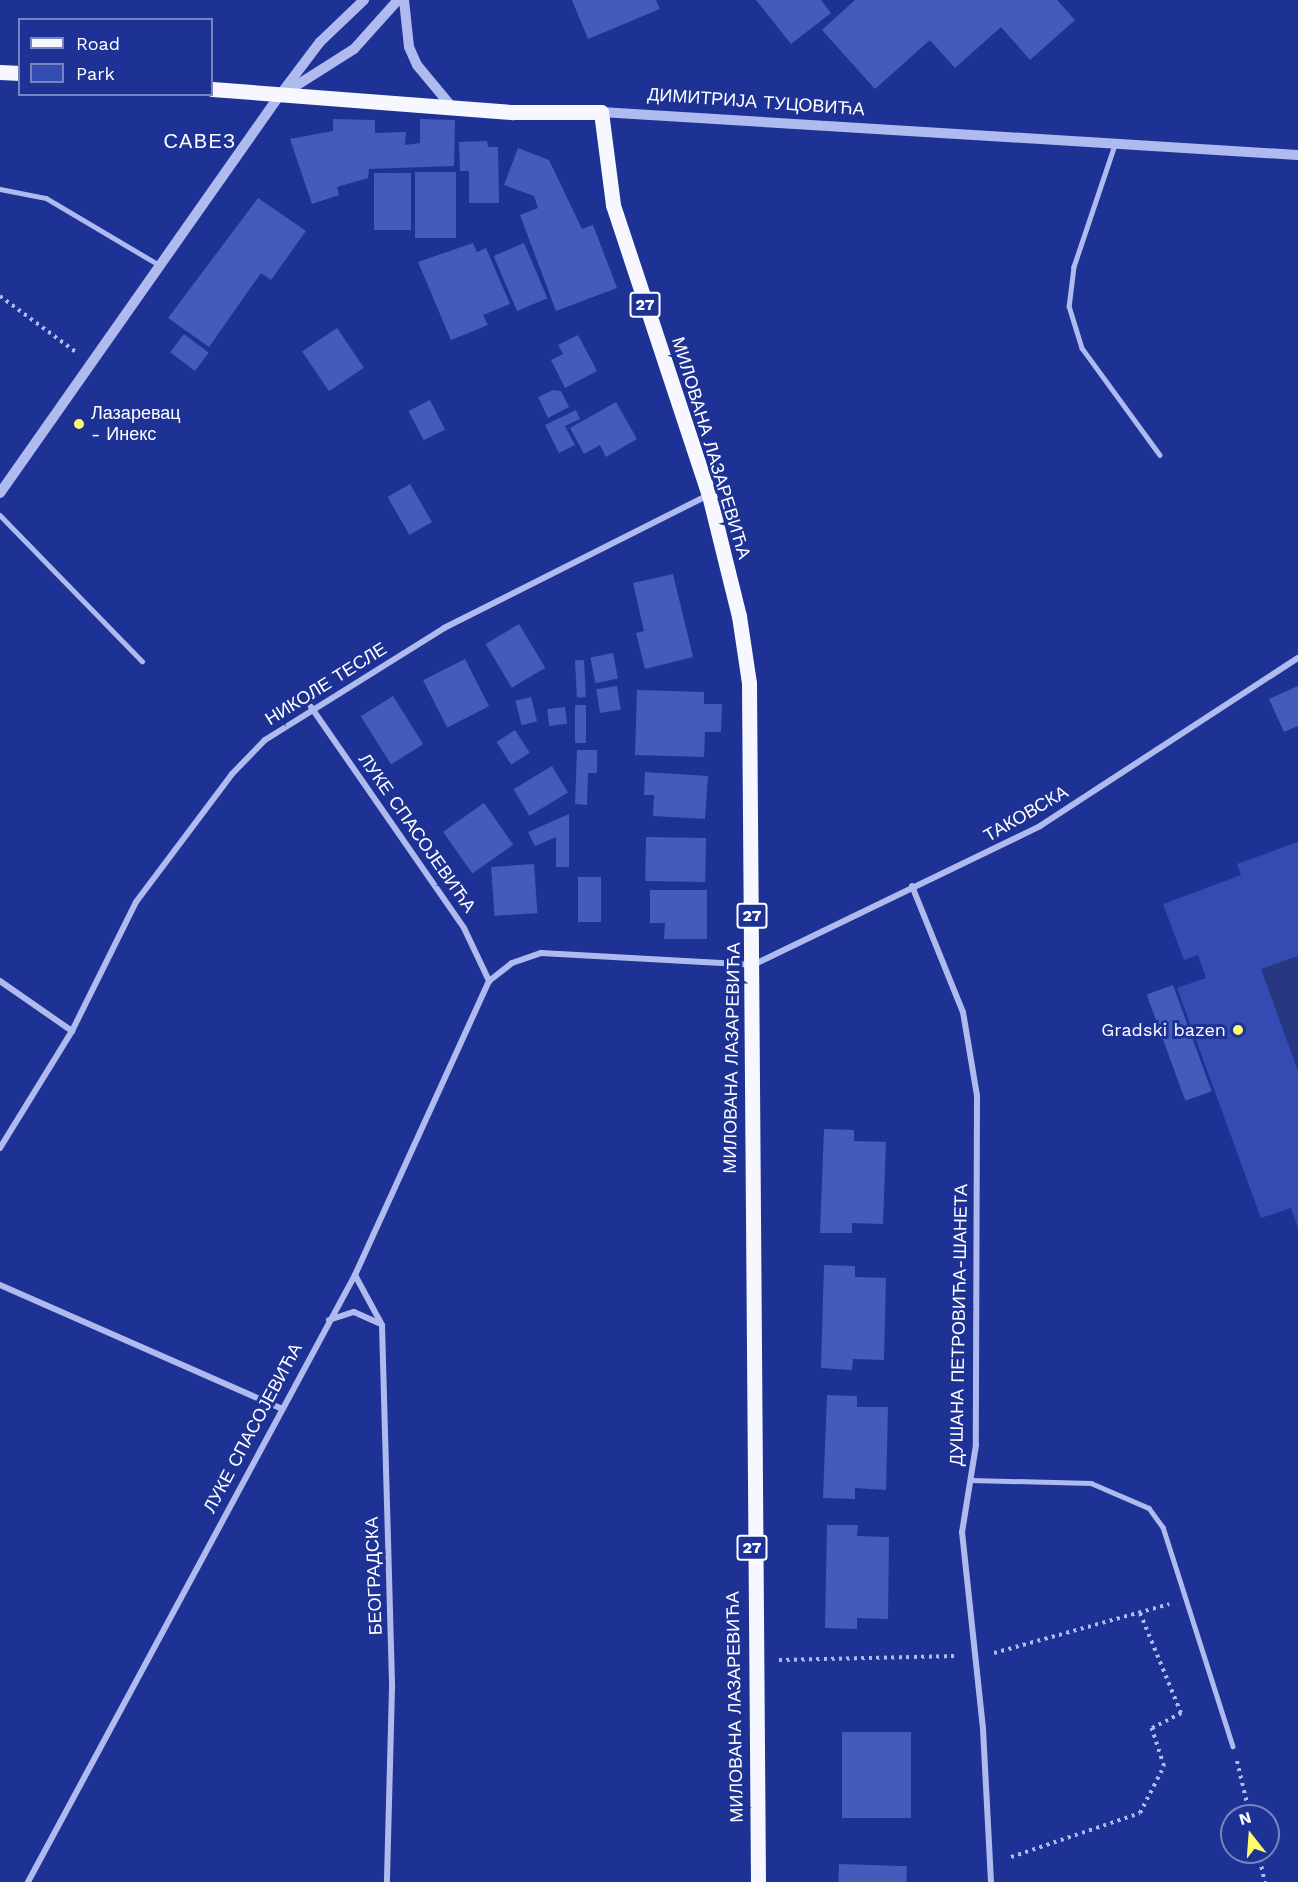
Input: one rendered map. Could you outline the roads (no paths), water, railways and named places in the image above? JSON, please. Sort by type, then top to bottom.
[{"type":"main road","points":[[0,72],[18,74]]},
{"type":"main road","name":"ДИМИТРИЈА ТУЦОВИЋА","points":[[213,89],[451,106],[601,112]]},
{"type":"main road","name":"МИЛОВАНА ЛАЗАРЕВИЋА","points":[[601,112],[613,205],[709,495],[739,616],[748,682],[753,965],[750,1229],[758,1882]]},
{"type":"street","points":[[0,493],[280,95],[320,42],[364,0]]},
{"type":"street","points":[[280,95],[324,72],[354,49],[398,0]]},
{"type":"street","points":[[404,0],[409,47],[417,65],[451,106]]},
{"type":"street","name":"ДИМИТРИЈА ТУЦОВИЋА","points":[[601,112],[1295,155]]},
{"type":"street","name":"НИКОЛЕ ТЕСЛЕ","points":[[0,1148],[72,1031],[136,902],[180,839],[247,757],[311,707],[444,628],[709,495]]},
{"type":"street","name":"ТАКОВСКА","points":[[753,965],[1040,826],[1298,658]]},
{"type":"street","name":"ЛУКЕ СПАСОЈЕВИЋА","points":[[311,707],[464,928],[489,981]]},
{"type":"street","name":"ДУШАНА ПЕТРОВИЋА-ШАНЕТА","points":[[912,886],[963,1012],[977,1096],[976,1445],[962,1533],[964,1587],[983,1729],[991,1882]]},
{"type":"street","name":"ЛУКЕ СПАСОЈЕВИЋА","points":[[28,1882],[280,1408],[355,1275],[489,981],[512,963],[541,953],[753,965]]},
{"type":"street","points":[[0,981],[72,1031]]},
{"type":"street","name":"БЕОГРАДСКА","points":[[355,1275],[382,1325],[392,1688],[387,1882]]},
{"type":"street","points":[[0,1285],[280,1408]]},
{"type":"street","points":[[328,1321],[354,1312],[382,1325]]},
{"type":"lane","points":[[1115,145],[1074,267],[1069,306],[1082,348],[1160,455]]},
{"type":"lane","points":[[0,189],[46,198],[161,266]]},
{"type":"lane","points":[[0,515],[142,662]]},
{"type":"lane","points":[[971,1480],[1091,1483],[1125,1493],[1149,1508],[1163,1527],[1233,1746]]},
{"type":"place","name":"Лазаревац - Инекс","points":[[79,424]]},
{"type":"place","name":"Gradski bazen","points":[[1238,1030]]},
{"type":"district","name":"САВЕЗ","points":[[200,141]]}]
